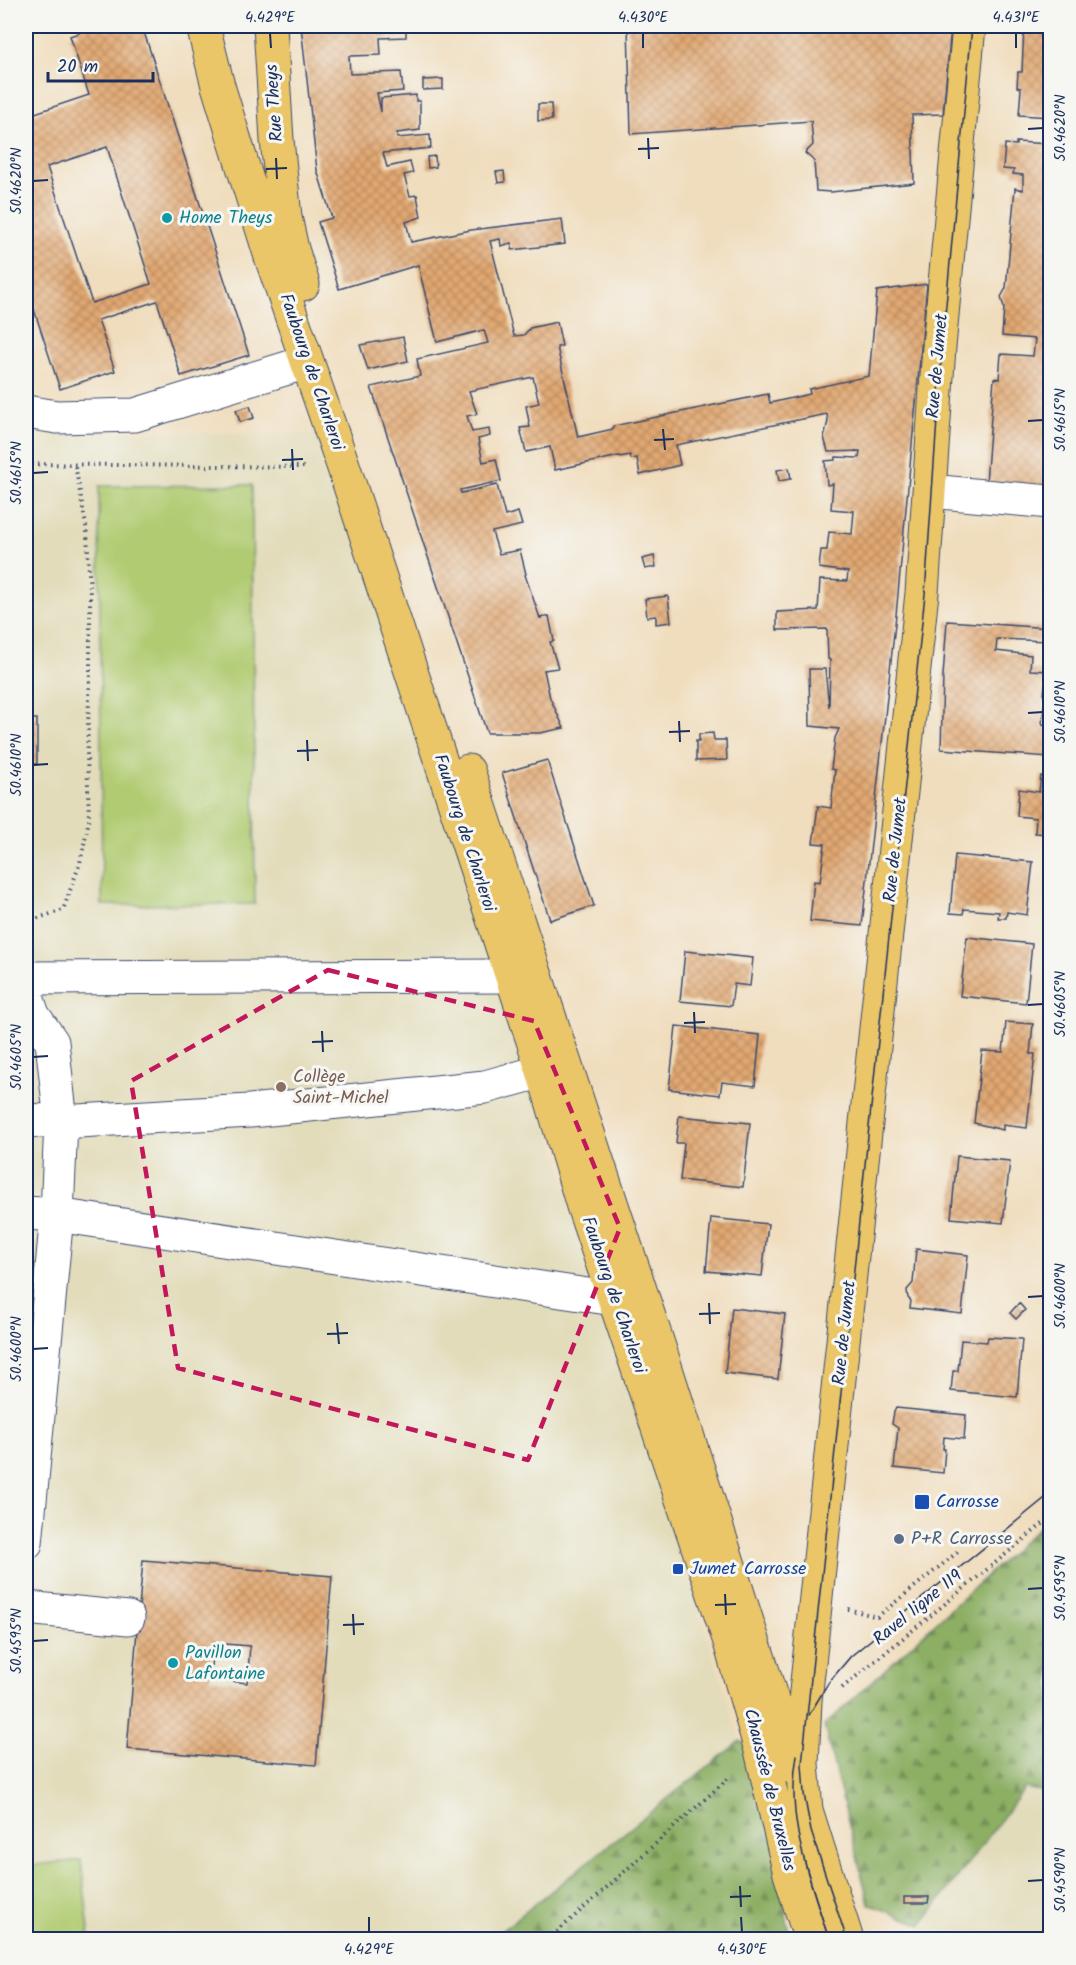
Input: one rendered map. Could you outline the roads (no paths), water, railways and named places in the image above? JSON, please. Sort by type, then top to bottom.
[{"type":"main road","name":"Faubourg de Charleroi","points":[[202,26],[218,86],[271,257],[344,468],[543,1071],[583,1206],[614,1299],[645,1348],[729,1639]]},
{"type":"main road","name":"Rue Theys","points":[[270,26],[277,140],[285,217],[292,249],[645,1348]]},
{"type":"main road","name":"Rue de Jumet","points":[[810,1657],[894,876],[927,544],[939,347],[969,26]]},
{"type":"main road","points":[[645,1348],[760,1659],[804,1794]]},
{"type":"main road","points":[[729,1639],[748,1660],[810,1657]]},
{"type":"main road","name":"Chaussée de Bruxelles","points":[[729,1639],[761,1750],[789,1874],[811,1940]]},
{"type":"main road","name":"Chaussée de Bruxelles","points":[[810,1657],[802,1764],[804,1794],[811,1831],[847,1940]]},
{"type":"street","points":[[26,412],[57,417],[135,415],[307,362]]},
{"type":"street","points":[[930,491],[1050,502]]},
{"type":"street","points":[[26,978],[511,976]]},
{"type":"street","points":[[26,994],[33,1015],[52,1042],[62,1122],[41,1214],[26,1543]]},
{"type":"street","points":[[26,1120],[62,1122],[249,1111],[485,1087],[543,1071]]},
{"type":"street","points":[[41,1214],[614,1299]]},
{"type":"street","points":[[26,1608],[128,1618]]},
{"type":"tram line","points":[[847,1940],[811,1831],[804,1794],[802,1764],[925,594],[942,348],[972,26]]},
{"type":"tram line","points":[[809,1715],[829,1682],[851,1656],[1050,1494]]},
{"type":"tram line","points":[[797,1755],[794,1779],[797,1826],[807,1872],[829,1940]]},
{"type":"place","name":"Home Theys","points":[[167,218]]},
{"type":"place","name":"Collège Saint-Michel","points":[[281,1087]]},
{"type":"place","name":"Carrosse","points":[[922,1502]]},
{"type":"place","name":"P+R Carrosse","points":[[899,1539]]},
{"type":"place","name":"Jumet Carrosse","points":[[678,1569]]},
{"type":"place","name":"Pavillon Lafontaine","points":[[173,1663]]}]
